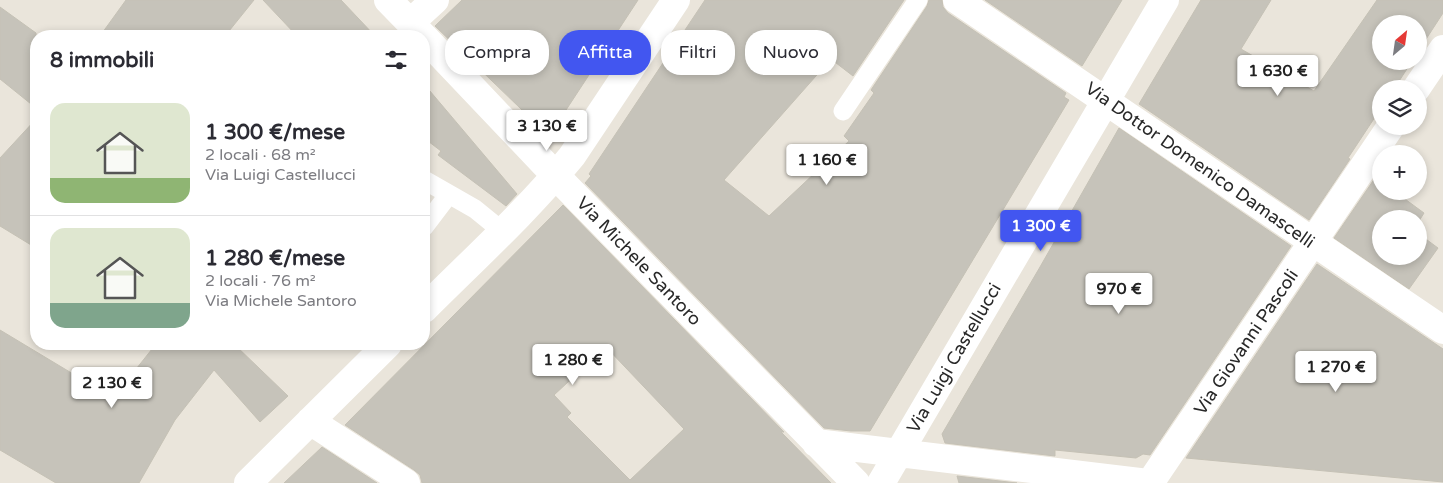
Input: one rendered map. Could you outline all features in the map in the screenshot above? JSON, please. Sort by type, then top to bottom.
[{"type":"street","name":"Via Michele Santoro","points":[[388,0],[417,30]]},
{"type":"street","points":[[420,30],[435,0]]},
{"type":"street","points":[[430,303],[556,176],[572,156],[676,0]]},
{"type":"street","name":"Via Dottor Domenico Damascelli","points":[[957,0],[1312,243],[1443,330]]},
{"type":"street","name":"Via Luigi Castellucci","points":[[881,483],[1165,0]]},
{"type":"street","name":"Via Michele Santoro","points":[[430,44],[556,176],[856,483]]},
{"type":"street","points":[[1422,80],[1443,49]]},
{"type":"street","name":"Via Giovanni Pascoli","points":[[1149,483],[1385,135]]},
{"type":"street","points":[[248,483],[382,350]]},
{"type":"street","points":[[310,421],[406,483]]},
{"type":"street","points":[[816,443],[1149,483]]},
{"type":"lane","points":[[843,111],[918,0]]},
{"type":"lane","points":[[430,183],[475,209],[502,231]]},
{"type":"lane","points":[[430,219],[449,194]]},
{"type":"building","points":[[126,0],[254,0],[230,30],[104,30]]},
{"type":"building","points":[[263,0],[341,0],[369,30],[291,30]]},
{"type":"building","points":[[462,0],[638,0],[618,30],[559,30],[559,75],[589,75],[549,136],[486,75],[549,75],[549,30],[445,30],[445,36],[435,26]]},
{"type":"building","points":[[705,0],[904,0],[853,76],[837,64],[837,30],[745,30],[745,75],[817,75],[724,180],[769,216],[849,141],[844,136],[874,93],[871,90],[927,6],[929,0],[942,0],[943,7],[948,13],[1066,93],[1064,97],[1069,100],[870,431],[824,428],[585,183],[591,176],[589,174],[661,66],[661,75],[735,75],[735,30],[685,30]]},
{"type":"building","points":[[985,0],[1122,0],[1082,66]]},
{"type":"building","points":[[1201,0],[1271,0],[1241,49],[1314,91],[1377,0],[1443,0],[1443,13],[1428,36],[1428,15],[1372,15],[1372,70],[1406,70],[1400,80],[1372,80],[1372,122],[1348,158],[1350,159],[1309,220],[1139,104]]},
{"type":"building","points":[[0,7],[32,30],[30,30],[30,103],[0,79]]},
{"type":"building","points":[[430,91],[517,194],[506,206],[438,155],[441,151],[430,143]]},
{"type":"building","points":[[30,126],[30,244],[0,226],[0,158]]},
{"type":"building","points":[[1119,128],[1291,246],[1150,455],[1143,454],[1136,458],[1055,450],[1055,456],[945,443],[942,434]]},
{"type":"building","points":[[1372,182],[1372,200],[1406,200],[1420,210],[1372,210],[1372,264],[1334,238]]},
{"type":"building","points":[[563,205],[784,432],[781,432],[831,483],[422,483],[420,475],[345,425],[419,350],[430,350],[430,339]],"holes":[[[606,347],[684,429],[630,480],[567,417],[571,413],[554,395]]]},
{"type":"building","points":[[1427,240],[1438,248],[1427,264]]},
{"type":"building","points":[[1317,264],[1443,349],[1443,482],[1186,458]]},
{"type":"building","points":[[1374,265],[1426,265],[1409,289]]},
{"type":"building","points":[[0,330],[30,348],[30,350],[33,350],[113,398],[151,350],[240,350],[288,396],[260,422],[214,370],[175,420],[139,483],[56,483],[0,450]]},
{"type":"building","points":[[322,447],[377,483],[284,483]]},
{"type":"building","points":[[957,476],[1017,483],[959,483]]}]
